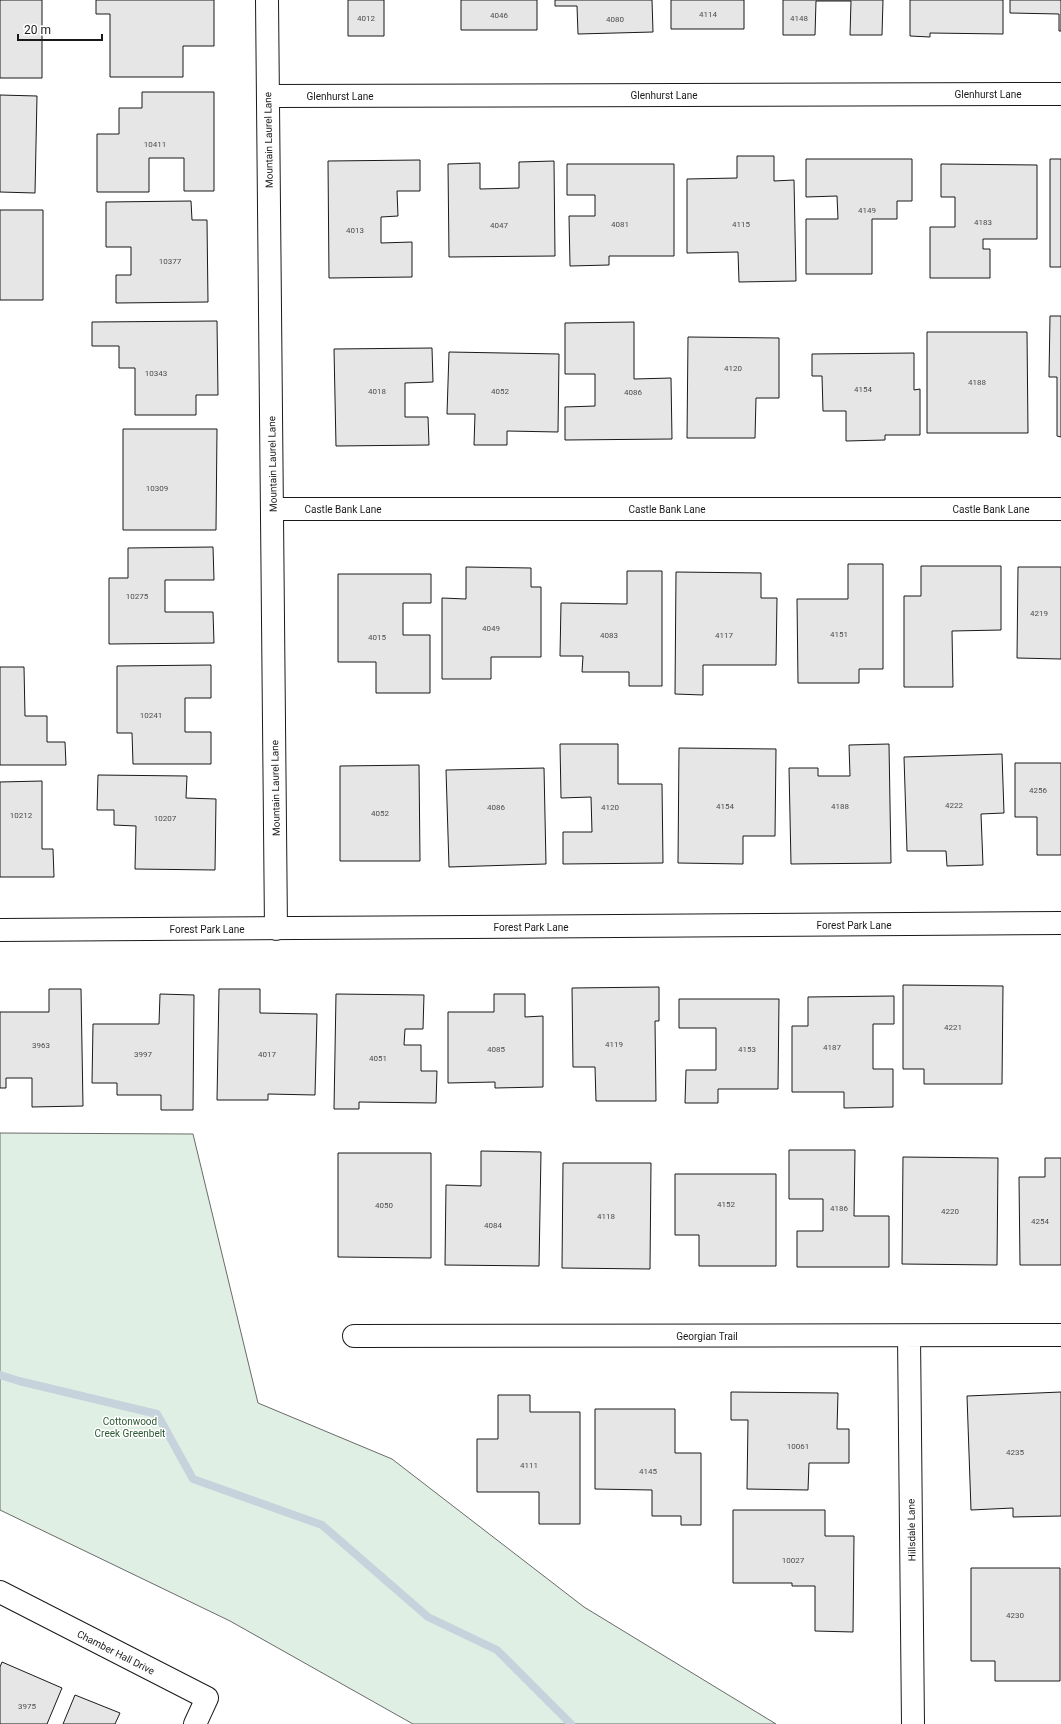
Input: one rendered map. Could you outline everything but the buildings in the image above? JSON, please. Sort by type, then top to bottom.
[{"type":"street","name":"Mountain Laurel Lane","points":[[267,0],[276,929]]},
{"type":"street","name":"Glenhurst Lane","points":[[268,96],[1061,94]]},
{"type":"street","name":"Castle Bank Lane","points":[[272,509],[1061,509]]},
{"type":"street","name":"Forest Park Lane","points":[[0,930],[1061,923]]},
{"type":"street","name":"Georgian Trail","points":[[354,1336],[1061,1335]]},
{"type":"street","name":"Hillsdale Lane","points":[[909,1336],[913,1724]]},
{"type":"street","name":"Chamber Hall Drive","points":[[0,1592],[207,1698],[195,1724]]},
{"type":"green space","name":"Cottonwood Creek Greenbelt","points":[[0,1133],[193,1134],[258,1403],[392,1459],[584,1607],[776,1724],[413,1724],[230,1621],[0,1510]]},
{"type":"waterway","points":[[0,1375],[19,1381],[157,1414],[193,1479],[322,1525],[428,1617],[497,1650],[571,1724]]}]
